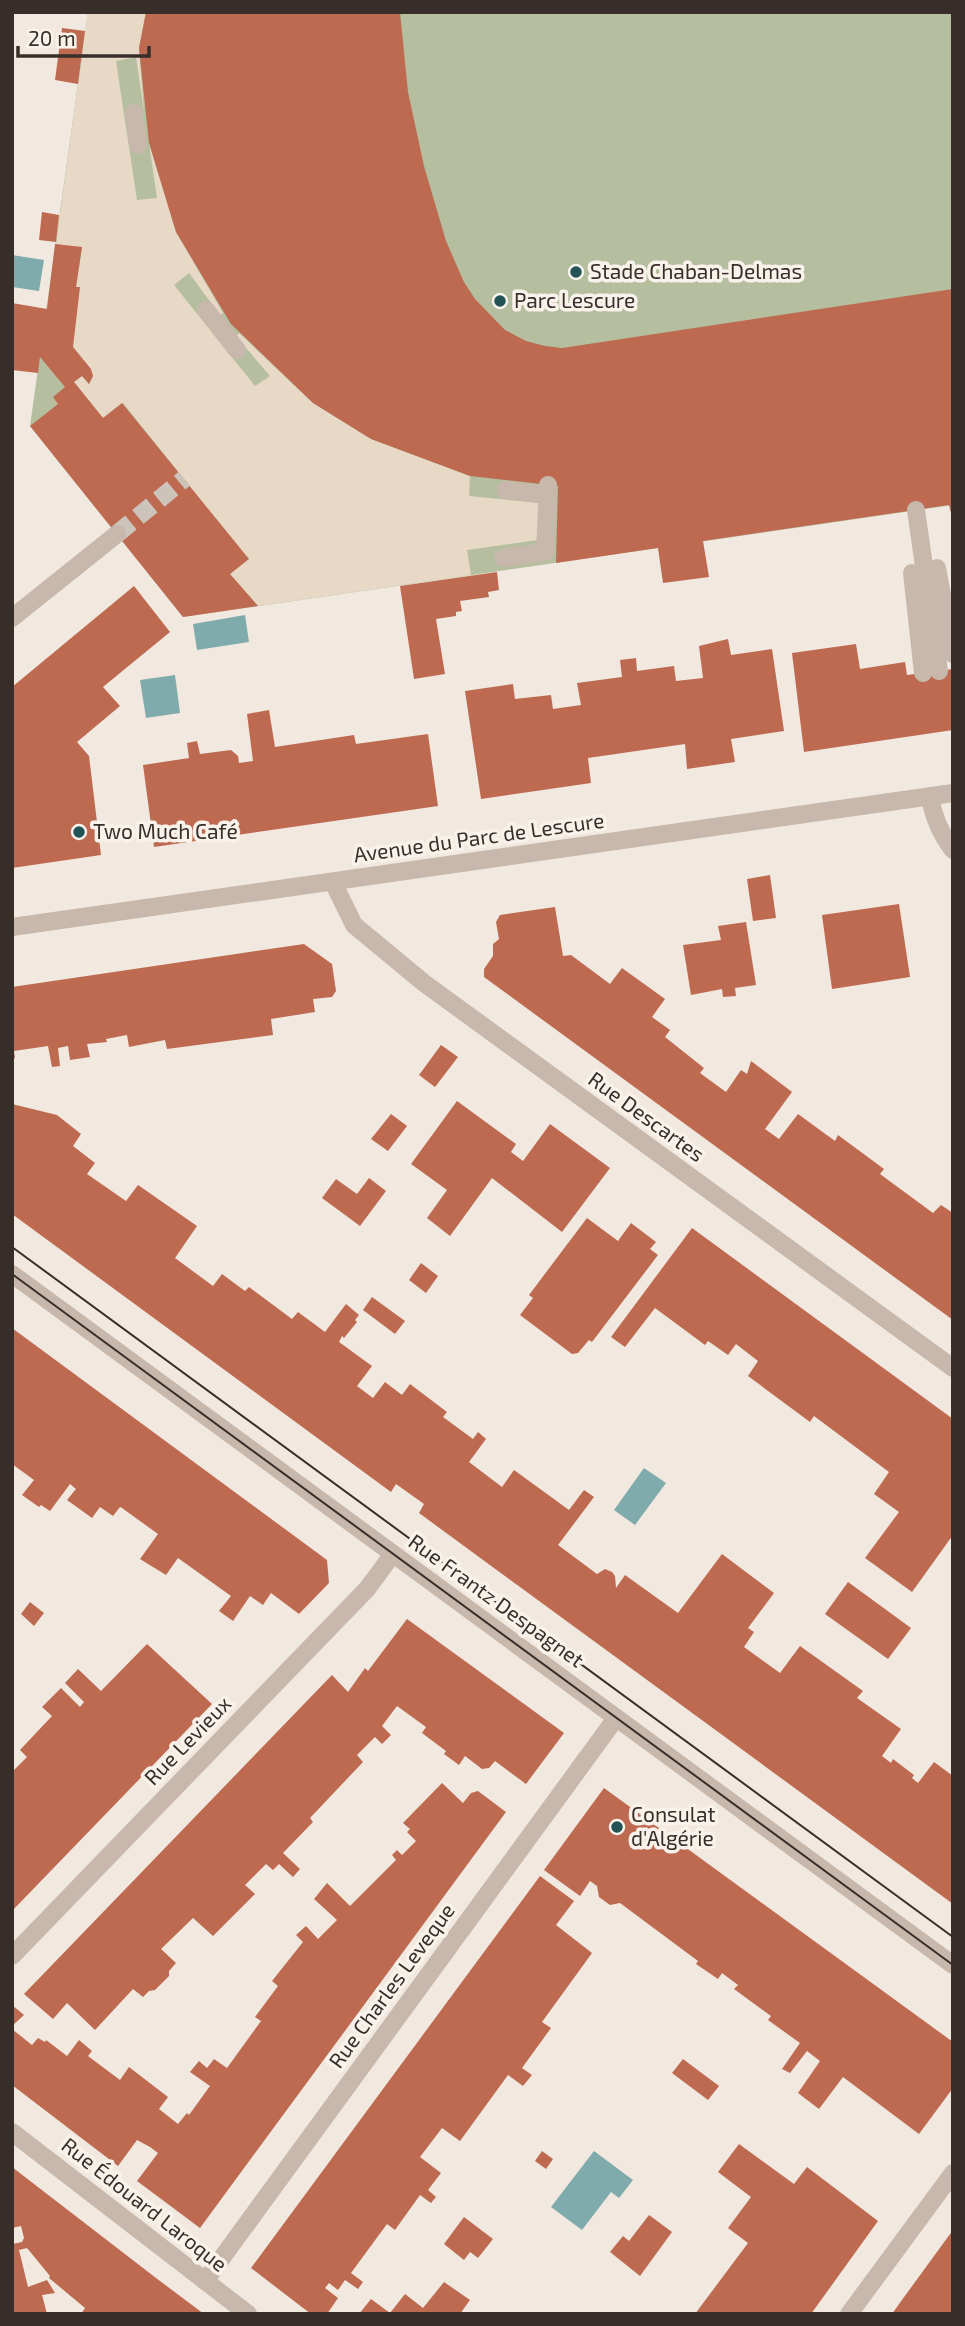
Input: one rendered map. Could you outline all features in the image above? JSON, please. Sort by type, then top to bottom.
[{"type":"street","points":[[206,310],[226,327],[237,350]]},
{"type":"street","points":[[503,558],[545,552],[547,490],[506,490]]},
{"type":"street","points":[[912,573],[931,672],[917,515]]},
{"type":"street","points":[[12,618],[117,534]]},
{"type":"street","points":[[937,568],[953,654]]},
{"type":"street","name":"Avenue du Parc de Lescure","points":[[12,927],[953,793]]},
{"type":"street","points":[[930,796],[932,814],[944,839],[953,850]]},
{"type":"street","name":"Rue Descartes","points":[[333,882],[354,925],[415,976],[953,1368]]},
{"type":"street","name":"Rue Frantz Despagnet","points":[[12,1274],[953,1965]]},
{"type":"street","name":"Rue Levieux","points":[[12,1956],[367,1589],[393,1554]]},
{"type":"street","name":"Rue Charles Leveque","points":[[205,2281],[616,1718]]},
{"type":"street","name":"Rue Édouard Laroque","points":[[12,2132],[248,2314]]},
{"type":"street","points":[[849,2314],[953,2173]]},
{"type":"green space","name":"Parc Lescure","points":[[88,12],[953,12],[953,505],[183,617],[30,426]]},
{"type":"shaded area","points":[[88,12],[146,12],[139,48],[144,112],[136,57],[116,61],[137,200],[157,198],[149,143],[176,232],[223,313],[220,315],[189,273],[174,285],[255,386],[270,376],[236,336],[239,333],[313,403],[371,439],[470,476],[469,496],[539,503],[538,540],[467,550],[471,575],[258,606],[230,574],[248,559],[123,403],[103,418],[74,382],[82,376],[89,384],[93,376],[73,347],[76,287],[82,248],[56,244]]},
{"type":"water","points":[[12,255],[44,260],[39,291],[12,287]]},
{"type":"water","points":[[245,615],[249,642],[197,650],[193,624]]},
{"type":"water","points":[[175,675],[180,713],[146,718],[140,680]]},
{"type":"water","points":[[644,1468],[666,1483],[635,1525],[614,1510]]},
{"type":"water","points":[[594,2151],[633,2180],[619,2198],[611,2192],[582,2230],[551,2207]]},
{"type":"building","points":[[146,12],[400,12],[408,92],[424,166],[446,241],[464,282],[475,299],[505,330],[526,341],[562,348],[953,289],[953,521],[949,505],[703,541],[709,577],[663,583],[658,548],[556,563],[558,486],[470,476],[371,439],[313,403],[231,324],[176,232],[149,143],[139,48]]},
{"type":"building","points":[[62,28],[85,31],[78,84],[55,80]]},
{"type":"building","points":[[42,212],[59,215],[56,242],[39,240]]},
{"type":"building","points":[[55,244],[82,247],[76,287],[80,287],[73,347],[91,369],[93,376],[89,384],[82,376],[74,382],[103,418],[122,403],[249,559],[230,574],[258,606],[183,617],[30,426],[58,404],[53,397],[65,387],[40,357],[38,373],[12,370],[12,303],[47,309]]},
{"type":"building","points":[[497,572],[499,590],[488,592],[489,597],[460,601],[462,611],[456,612],[456,616],[436,619],[445,674],[414,679],[400,586]]},
{"type":"building","points":[[134,586],[170,632],[103,687],[120,706],[77,742],[89,756],[101,855],[12,868],[12,687]]},
{"type":"building","points":[[728,639],[731,655],[772,649],[784,731],[731,739],[735,762],[687,769],[685,744],[588,758],[591,783],[481,799],[465,691],[513,684],[515,699],[551,695],[553,709],[581,705],[577,683],[622,677],[620,660],[636,658],[637,671],[674,666],[676,681],[703,678],[699,646]]},
{"type":"building","points":[[856,644],[860,669],[905,662],[907,675],[953,669],[953,730],[804,752],[792,653]]},
{"type":"building","points":[[269,710],[275,747],[354,735],[356,744],[428,734],[438,806],[154,847],[143,765],[189,758],[187,743],[197,741],[200,754],[231,750],[238,756],[239,763],[253,761],[247,714]]},
{"type":"building","points":[[770,875],[776,918],[753,921],[747,879]]},
{"type":"building","points":[[899,904],[910,977],[832,989],[822,915]]},
{"type":"building","points":[[555,907],[563,956],[571,955],[610,984],[622,968],[665,999],[652,1017],[670,1030],[665,1037],[704,1068],[700,1073],[726,1092],[741,1070],[747,1074],[751,1061],[792,1092],[765,1129],[779,1139],[798,1114],[835,1141],[838,1135],[884,1169],[880,1174],[933,1213],[941,1205],[953,1213],[953,1320],[484,977],[484,969],[493,956],[493,944],[499,939],[496,922],[500,915]]},
{"type":"building","points":[[746,922],[756,985],[735,988],[736,996],[723,997],[722,989],[691,995],[683,945],[721,940],[718,926]]},
{"type":"building","points":[[304,944],[332,964],[336,991],[332,997],[313,999],[315,1012],[271,1019],[273,1035],[167,1049],[165,1040],[129,1047],[127,1035],[106,1039],[107,1042],[87,1044],[90,1057],[70,1060],[68,1046],[58,1048],[60,1066],[52,1067],[48,1046],[14,1051],[15,1058],[12,1059],[12,987]]},
{"type":"building","points":[[441,1045],[458,1057],[435,1087],[419,1075]]},
{"type":"building","points":[[457,1101],[516,1144],[511,1152],[523,1161],[550,1124],[610,1168],[562,1232],[492,1178],[450,1236],[427,1218],[447,1190],[411,1164]]},
{"type":"building","points":[[12,1104],[57,1115],[81,1134],[73,1146],[95,1163],[87,1174],[126,1201],[138,1185],[197,1226],[175,1258],[213,1286],[222,1274],[245,1291],[249,1287],[292,1319],[298,1312],[325,1332],[346,1304],[359,1315],[355,1320],[357,1322],[339,1342],[372,1366],[357,1386],[373,1398],[385,1382],[402,1395],[410,1384],[447,1412],[443,1417],[473,1439],[478,1432],[486,1439],[469,1462],[502,1487],[514,1470],[569,1510],[584,1490],[594,1497],[558,1545],[597,1574],[605,1569],[612,1572],[616,1588],[625,1575],[678,1613],[722,1554],[774,1593],[748,1628],[754,1632],[744,1647],[780,1673],[800,1646],[863,1691],[857,1698],[901,1729],[882,1756],[891,1763],[893,1759],[914,1775],[912,1778],[918,1783],[934,1762],[953,1776],[953,1904],[419,1513],[424,1504],[396,1484],[391,1492],[12,1214]]},
{"type":"building","points":[[391,1114],[407,1126],[388,1151],[371,1139]]},
{"type":"building","points":[[369,1178],[386,1191],[360,1226],[322,1198],[336,1179],[357,1194]]},
{"type":"building","points":[[587,1218],[618,1241],[631,1223],[656,1242],[650,1249],[658,1255],[592,1342],[589,1340],[578,1353],[572,1354],[520,1315],[533,1298],[529,1295]]},
{"type":"building","points":[[692,1228],[953,1419],[953,1535],[912,1592],[865,1558],[899,1512],[874,1494],[889,1472],[814,1416],[810,1422],[748,1376],[758,1361],[736,1344],[728,1355],[708,1341],[705,1345],[655,1308],[625,1347],[611,1337]]},
{"type":"building","points":[[421,1263],[438,1276],[426,1293],[409,1280]]},
{"type":"building","points":[[372,1297],[405,1321],[395,1334],[363,1310]]},
{"type":"building","points":[[12,1328],[327,1560],[329,1583],[299,1614],[271,1593],[263,1605],[250,1596],[233,1621],[219,1611],[231,1596],[178,1558],[166,1575],[140,1559],[158,1534],[122,1508],[113,1516],[100,1507],[92,1518],[67,1500],[76,1489],[70,1484],[50,1511],[22,1495],[34,1480],[12,1464]]},
{"type":"building","points":[[848,1582],[911,1628],[888,1659],[825,1614]]},
{"type":"building","points":[[30,1602],[44,1613],[34,1626],[21,1614]]},
{"type":"building","points":[[407,1619],[564,1733],[526,1784],[495,1761],[489,1768],[482,1769],[465,1756],[459,1765],[422,1733],[426,1727],[397,1706],[382,1726],[391,1735],[382,1744],[375,1737],[357,1755],[363,1762],[310,1818],[313,1822],[283,1853],[300,1869],[293,1877],[279,1864],[273,1870],[266,1864],[245,1885],[255,1894],[213,1936],[193,1918],[161,1949],[176,1963],[169,1971],[169,1976],[155,1990],[149,1991],[143,1997],[133,1989],[95,2030],[67,2003],[53,2019],[24,1994],[332,1675],[348,1692],[365,1668],[368,1671]]},
{"type":"building","points":[[147,1644],[212,1704],[12,1911],[12,1772],[27,1757],[20,1750],[52,1716],[42,1707],[61,1688],[80,1707],[84,1702],[65,1683],[78,1669],[101,1691]]},
{"type":"building","points":[[442,1783],[463,1803],[471,1793],[478,1791],[506,1812],[200,2228],[137,2181],[158,2153],[137,2140],[118,2166],[12,2085],[12,2029],[32,2045],[38,2038],[45,2042],[46,2040],[67,2056],[79,2040],[92,2051],[88,2056],[120,2080],[129,2067],[168,2097],[159,2109],[178,2124],[187,2113],[189,2115],[210,2086],[190,2072],[199,2061],[207,2068],[214,2059],[227,2068],[261,2021],[255,2017],[278,1986],[272,1981],[303,1942],[296,1935],[306,1926],[318,1939],[337,1920],[314,1899],[327,1883],[350,1906],[396,1860],[392,1855],[397,1850],[402,1855],[416,1841],[407,1832],[410,1829],[403,1823]]},
{"type":"building","points":[[604,1788],[953,2042],[953,2088],[919,2134],[843,2077],[819,2109],[798,2093],[820,2061],[807,2051],[790,2073],[782,2069],[800,2043],[768,2020],[771,2016],[734,1989],[738,1985],[722,1973],[718,1979],[696,1964],[698,1961],[620,1903],[610,1905],[599,1897],[597,1886],[590,1881],[580,1896],[544,1870]]},
{"type":"building","points":[[540,1876],[574,1901],[556,1925],[592,1953],[542,2022],[551,2028],[522,2068],[532,2075],[523,2086],[508,2075],[460,2141],[442,2128],[420,2157],[441,2173],[428,2190],[436,2197],[431,2203],[420,2195],[395,2230],[387,2224],[351,2273],[363,2282],[358,2289],[345,2280],[338,2290],[329,2283],[325,2288],[338,2298],[327,2314],[311,2314],[251,2268]]},
{"type":"building","points":[[12,2005],[24,2015],[12,2026]]},
{"type":"building","points":[[683,2059],[719,2086],[708,2100],[672,2073]]},
{"type":"building","points":[[739,2144],[794,2184],[807,2167],[878,2221],[811,2314],[695,2314],[748,2243],[728,2228],[751,2197],[718,2172]]},
{"type":"building","points":[[542,2151],[553,2159],[546,2169],[535,2161]]},
{"type":"building","points":[[12,2167],[204,2314],[81,2314],[85,2308],[49,2278],[27,2248],[19,2250],[28,2287],[47,2280],[55,2293],[42,2295],[47,2314],[12,2314],[12,2244],[22,2242],[24,2238],[21,2226],[12,2228]]},
{"type":"building","points":[[649,2215],[672,2232],[640,2276],[610,2252],[623,2236],[629,2241]]},
{"type":"building","points":[[464,2217],[493,2239],[478,2258],[470,2252],[464,2260],[444,2244]]},
{"type":"building","points":[[953,2230],[953,2314],[892,2314],[899,2304]]},
{"type":"building","points":[[444,2282],[470,2300],[460,2314],[359,2314],[371,2299],[390,2313],[405,2294],[423,2308]]},
{"type":"tunnel","points":[[117,534],[184,479]]},
{"type":"tram line","points":[[12,1247],[953,1937]]},
{"type":"tram line","points":[[12,1274],[953,1965]]},
{"type":"place","name":"Stade Chaban-Delmas","points":[[576,272]]},
{"type":"place","name":"Parc Lescure","points":[[500,301]]},
{"type":"place","name":"Two Much Café","points":[[79,832]]},
{"type":"place","name":"Consulat d'Algérie","points":[[617,1827]]}]
